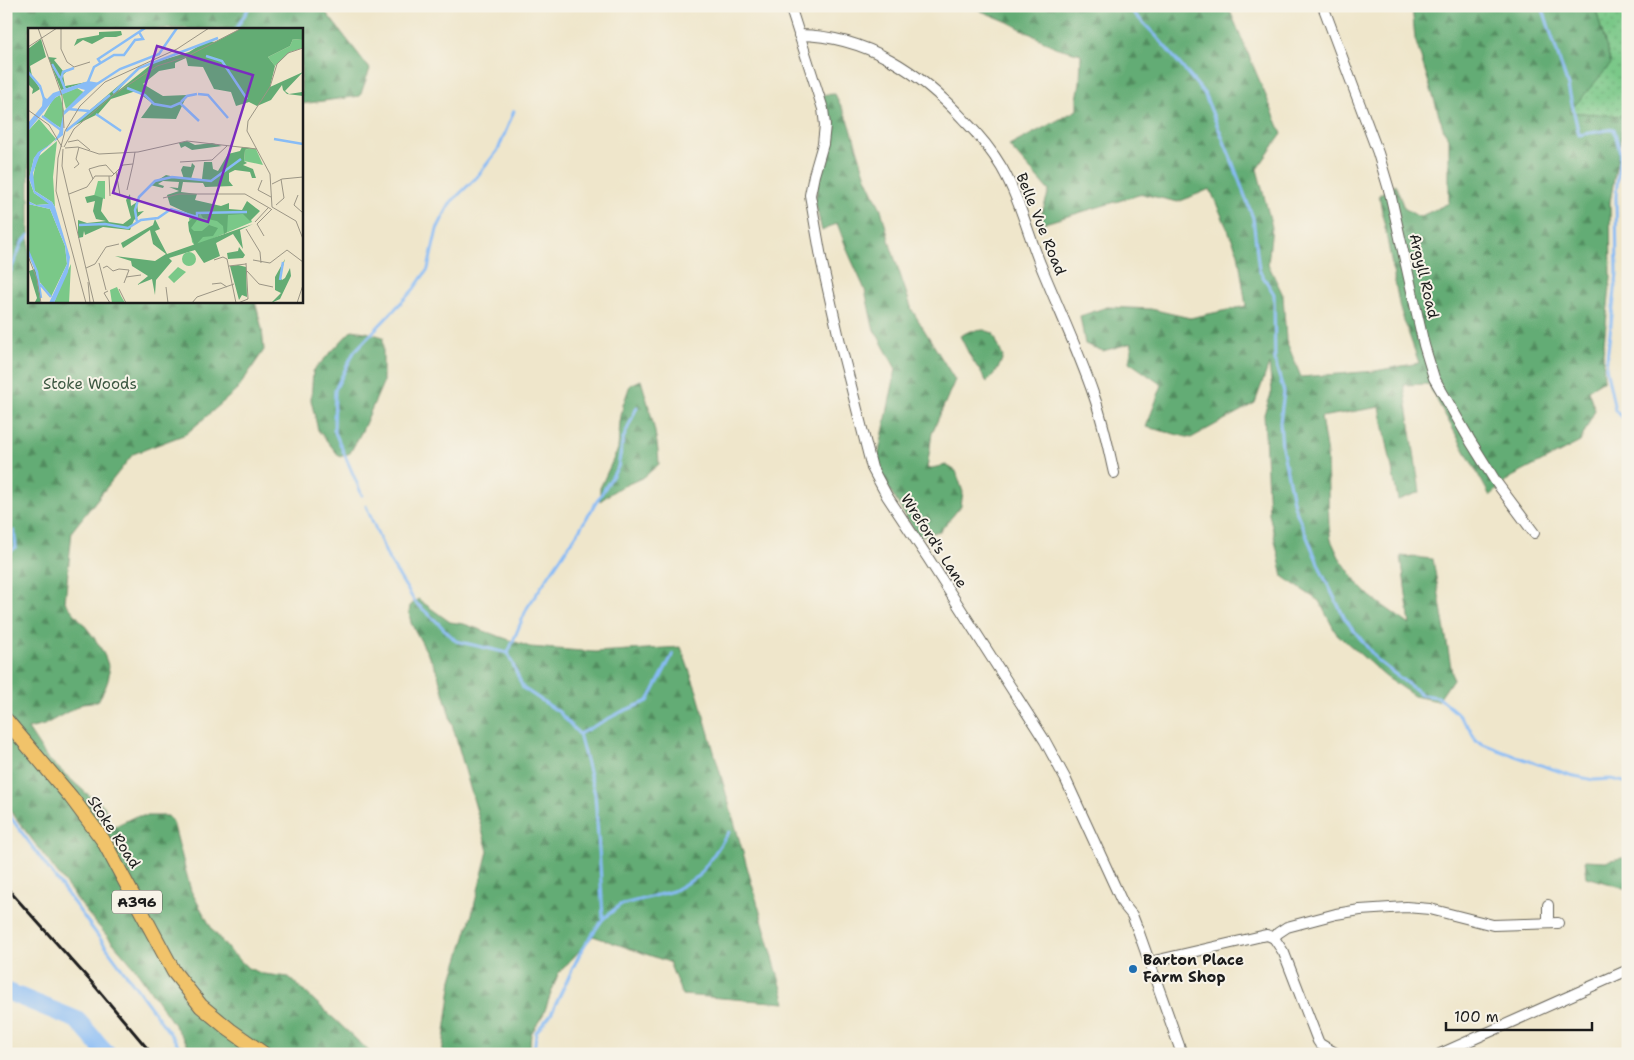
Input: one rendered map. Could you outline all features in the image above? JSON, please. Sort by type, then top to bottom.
[{"type":"main road","name":"Stoke Road","points":[[6,720],[72,797],[103,840],[155,937],[180,979],[201,1006],[230,1030],[264,1054]]},
{"type":"street","name":"Wreford's Lane","points":[[790,6],[823,109],[825,125],[823,144],[810,195],[841,347],[872,468],[887,496],[1045,741],[1065,778],[1123,904],[1132,916],[1182,1054]]},
{"type":"street","name":"Argyll Road","points":[[1323,6],[1378,153],[1390,193],[1417,314],[1434,378],[1486,466],[1534,533]]},
{"type":"street","name":"Belle Vue Road","points":[[799,35],[820,35],[864,47],[898,63],[936,91],[990,149],[1002,168],[1019,203],[1041,266],[1094,394],[1114,473]]},
{"type":"street","points":[[1274,938],[1287,927],[1360,910],[1430,909],[1493,925],[1553,923],[1548,905]]},
{"type":"street","points":[[1150,962],[1267,935],[1274,938],[1284,953],[1318,1041],[1336,1054]]},
{"type":"street","points":[[1440,1054],[1628,970]]},
{"type":"green space","name":"Stoke Woods","points":[[6,6],[321,6],[370,69],[360,96],[302,104],[302,28],[28,28],[28,302],[255,302],[262,329],[264,350],[237,390],[186,434],[133,454],[72,531],[65,602],[98,643],[107,662],[108,679],[98,701],[84,703],[44,725],[28,729],[47,758],[86,793],[104,806],[111,828],[136,816],[168,816],[173,822],[191,891],[212,929],[228,949],[248,968],[263,974],[289,977],[372,1054],[206,1054],[190,1048],[134,967],[89,915],[6,805]]},
{"type":"green space","points":[[969,6],[1228,6],[1282,134],[1257,169],[1272,227],[1268,264],[1283,295],[1286,340],[1301,377],[1375,371],[1419,363],[1400,309],[1379,195],[1395,184],[1404,208],[1419,217],[1449,203],[1449,138],[1444,131],[1415,39],[1412,6],[1595,6],[1611,64],[1569,112],[1625,116],[1610,202],[1611,278],[1603,352],[1604,380],[1588,390],[1595,410],[1580,442],[1510,478],[1490,496],[1428,384],[1404,385],[1420,492],[1398,500],[1380,407],[1321,417],[1327,455],[1331,540],[1339,557],[1358,584],[1371,597],[1410,625],[1401,556],[1433,559],[1453,679],[1438,701],[1414,696],[1386,677],[1336,633],[1319,601],[1283,577],[1269,513],[1264,414],[1272,391],[1269,364],[1255,403],[1191,438],[1146,427],[1162,385],[1129,362],[1132,343],[1103,351],[1085,344],[1080,316],[1107,307],[1151,309],[1190,318],[1246,306],[1238,253],[1210,189],[1178,202],[1142,194],[1038,225],[1049,191],[1009,146],[1077,110],[1081,54],[1055,47],[1008,22]]},
{"type":"green space","points":[[1539,6],[1628,6],[1628,151],[1617,127],[1578,140]]},
{"type":"green space","points":[[835,94],[849,122],[866,177],[881,209],[891,247],[912,310],[955,380],[932,433],[927,469],[946,465],[956,471],[963,492],[961,506],[940,531],[918,537],[876,467],[896,369],[873,327],[865,290],[837,223],[822,231],[815,201],[829,128],[821,95]]},
{"type":"green space","points":[[352,330],[383,337],[383,383],[350,453],[340,457],[318,430],[311,400],[313,371]]},
{"type":"green space","points":[[984,330],[993,333],[1003,357],[998,369],[987,382],[960,336],[970,331]]},
{"type":"green space","points":[[641,380],[655,432],[659,464],[644,477],[617,489],[600,501],[600,488],[618,449],[623,405],[630,385]]},
{"type":"green space","points":[[418,599],[450,622],[464,624],[530,647],[595,652],[681,647],[697,692],[786,1003],[682,995],[669,962],[593,936],[558,974],[544,1013],[531,1034],[529,1054],[442,1054],[452,980],[472,914],[488,851],[437,671],[411,623],[410,606]]},
{"type":"green space","points":[[1628,857],[1628,889],[1587,877],[1585,860],[1605,861]]},
{"type":"waterway","points":[[237,28],[250,6]]},
{"type":"waterway","points":[[1127,6],[1157,37],[1204,93],[1253,218],[1259,270],[1274,294],[1275,362],[1284,392],[1280,422],[1282,447],[1294,506],[1323,575],[1345,619],[1378,661],[1422,695],[1438,697],[1457,713],[1470,729],[1476,741],[1570,775],[1594,780],[1611,779],[1628,783]]},
{"type":"waterway","points":[[1542,6],[1568,86],[1579,135],[1614,129],[1620,152],[1616,196],[1617,273],[1606,367],[1615,410],[1628,423]]},
{"type":"waterway","points":[[362,495],[334,430],[335,390],[354,352],[413,290],[428,269],[437,229],[451,202],[476,178],[498,150],[514,111]]},
{"type":"waterway","points":[[6,282],[22,243],[28,236]]},
{"type":"waterway","points":[[534,1054],[536,1032],[551,1014],[582,949],[603,919],[600,864],[595,794],[579,734],[559,712],[523,688],[508,653],[527,608],[578,532],[618,467],[623,439],[637,407]]},
{"type":"waterway","points":[[366,506],[388,558],[415,602],[456,641],[508,653]]},
{"type":"waterway","points":[[6,555],[16,547],[14,531]]},
{"type":"waterway","points":[[579,734],[621,712],[648,701],[673,654]]},
{"type":"waterway","points":[[6,811],[185,1054]]},
{"type":"waterway","points":[[603,919],[620,905],[673,891],[699,876],[729,832]]},
{"type":"waterway","points":[[6,991],[77,1020],[107,1054]]},
{"type":"railway","points":[[6,887],[94,985],[152,1054]]},
{"type":"place","name":"Barton Place Farm Shop","points":[[1133,969]]}]
